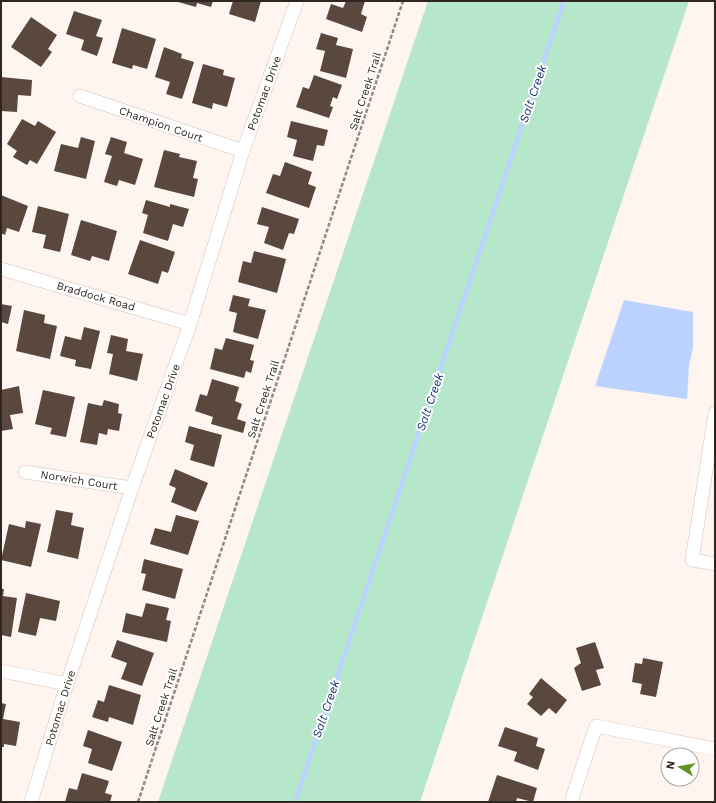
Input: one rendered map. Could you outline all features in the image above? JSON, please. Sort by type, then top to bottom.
[{"type":"street","name":"Potomac Drive","points":[[31,802],[67,684],[132,488],[190,324],[243,151],[297,1]]},
{"type":"street","name":"Champion Court","points":[[80,96],[243,151]]},
{"type":"street","name":"Braddock Road","points":[[1,269],[190,324]]},
{"type":"street","points":[[715,413],[692,560],[715,564]]},
{"type":"street","name":"Norwich Court","points":[[25,472],[132,488]]},
{"type":"street","points":[[1,671],[67,684]]},
{"type":"street","points":[[571,802],[596,726],[715,749]]},
{"type":"path","name":"Salt Creek Trail","points":[[138,802],[403,1]]},
{"type":"green space","points":[[428,1],[689,1],[420,802],[158,802]]},
{"type":"water","points":[[624,300],[693,312],[693,348],[689,366],[687,399],[595,386]]},
{"type":"building","points":[[213,1],[211,7],[197,3],[196,7],[178,2]]},
{"type":"building","points":[[233,1],[261,1],[255,22],[229,14]]},
{"type":"building","points":[[346,1],[365,1],[361,14],[367,17],[362,32],[326,19],[331,4],[343,8]]},
{"type":"building","points":[[74,11],[102,20],[96,36],[103,38],[97,56],[81,50],[84,40],[66,34]]},
{"type":"building","points":[[31,17],[57,35],[48,49],[52,52],[41,67],[11,47]]},
{"type":"building","points":[[122,28],[156,39],[147,69],[133,65],[132,69],[112,63]]},
{"type":"building","points":[[321,33],[338,38],[336,45],[353,49],[346,78],[320,71],[325,51],[316,49]]},
{"type":"building","points":[[164,47],[182,54],[181,58],[194,62],[182,99],[166,94],[170,82],[155,77]]},
{"type":"building","points":[[203,64],[224,70],[223,75],[235,78],[227,107],[213,103],[212,109],[192,103]]},
{"type":"building","points":[[314,75],[342,85],[337,99],[333,97],[330,106],[333,107],[329,118],[296,107],[303,87],[309,89]]},
{"type":"building","points":[[1,77],[32,80],[31,96],[18,95],[17,112],[1,111]]},
{"type":"building","points":[[22,119],[35,126],[38,121],[56,132],[37,164],[30,160],[27,165],[13,157],[17,151],[7,144]]},
{"type":"building","points":[[291,121],[328,130],[324,146],[317,145],[313,161],[293,156],[297,140],[287,137]]},
{"type":"building","points":[[81,137],[95,141],[86,179],[54,171],[61,144],[78,148]]},
{"type":"building","points":[[111,137],[127,142],[124,153],[143,159],[135,185],[119,180],[117,186],[104,182],[112,156],[105,154]]},
{"type":"building","points":[[164,150],[180,154],[179,157],[197,161],[193,178],[198,179],[194,197],[154,187]]},
{"type":"building","points":[[285,162],[312,172],[308,184],[316,187],[309,208],[266,193],[273,174],[280,176]]},
{"type":"building","points":[[1,195],[28,206],[19,232],[7,228],[5,235],[1,233]]},
{"type":"building","points":[[146,200],[170,207],[170,204],[189,209],[183,227],[173,224],[168,241],[143,233],[148,215],[142,213]]},
{"type":"building","points":[[38,206],[69,214],[60,252],[43,248],[46,235],[32,232]]},
{"type":"building","points":[[262,207],[299,219],[294,234],[289,233],[283,250],[264,243],[269,227],[257,224]]},
{"type":"building","points":[[81,220],[117,231],[109,261],[92,256],[90,261],[71,255]]},
{"type":"building","points":[[140,240],[175,252],[168,273],[162,271],[158,284],[128,274]]},
{"type":"building","points":[[254,251],[286,259],[277,293],[238,282],[243,261],[251,263]]},
{"type":"building","points":[[233,295],[250,299],[248,306],[266,310],[258,339],[233,332],[237,313],[229,311]]},
{"type":"building","points":[[1,304],[12,306],[8,324],[1,322]]},
{"type":"building","points":[[24,310],[45,315],[44,323],[57,326],[50,359],[16,351]]},
{"type":"building","points":[[84,327],[100,331],[91,369],[75,366],[76,360],[60,356],[65,336],[81,340]]},
{"type":"building","points":[[111,335],[128,339],[126,351],[143,354],[137,381],[109,374],[113,354],[107,353]]},
{"type":"building","points":[[226,338],[254,345],[250,360],[254,361],[251,373],[246,371],[244,378],[210,369],[215,348],[222,350]]},
{"type":"building","points":[[212,379],[239,387],[235,401],[242,404],[237,419],[246,422],[243,433],[211,424],[213,417],[195,411],[200,394],[207,396]]},
{"type":"building","points":[[19,386],[23,413],[10,415],[13,429],[1,431],[1,390]]},
{"type":"building","points":[[43,390],[75,397],[66,437],[50,434],[52,428],[35,424]]},
{"type":"building","points":[[104,400],[119,404],[118,413],[122,414],[119,431],[108,429],[107,435],[99,433],[97,445],[80,442],[88,403],[102,406]]},
{"type":"building","points":[[189,426],[222,435],[214,467],[190,460],[194,445],[185,442]]},
{"type":"building","points":[[175,469],[208,483],[196,512],[171,502],[176,488],[169,485]]},
{"type":"building","points":[[56,510],[73,513],[71,525],[84,528],[78,559],[47,552]]},
{"type":"building","points":[[176,515],[199,521],[188,555],[150,544],[155,528],[171,532]]},
{"type":"building","points":[[26,521],[41,524],[31,567],[1,560],[9,524],[25,528]]},
{"type":"building","points":[[144,559],[183,569],[175,599],[142,590],[146,574],[141,573]]},
{"type":"building","points":[[1,589],[4,589],[3,596],[17,598],[11,637],[1,635]]},
{"type":"building","points":[[26,593],[60,601],[56,621],[40,618],[36,636],[18,632]]},
{"type":"building","points":[[146,603],[169,608],[166,620],[171,621],[167,642],[122,632],[126,613],[142,617]]},
{"type":"building","points":[[117,640],[154,653],[142,686],[121,679],[127,663],[111,657]]},
{"type":"building","points":[[595,642],[604,668],[596,670],[601,685],[582,691],[574,668],[581,663],[576,648]]},
{"type":"building","points":[[643,658],[663,662],[656,697],[640,694],[642,684],[632,682],[635,663],[642,664]]},
{"type":"building","points":[[541,678],[567,700],[556,714],[549,708],[541,716],[527,704],[533,697],[529,694]]},
{"type":"building","points":[[109,685],[141,695],[133,725],[109,717],[108,722],[92,717],[98,700],[104,702]]},
{"type":"building","points":[[1,703],[6,704],[3,719],[20,722],[16,746],[4,744],[4,747],[1,747]]},
{"type":"building","points":[[505,727],[538,738],[536,746],[545,749],[538,770],[514,761],[517,752],[498,746]]},
{"type":"building","points":[[88,730],[122,742],[112,771],[88,763],[92,749],[83,746]]},
{"type":"building","points":[[82,773],[109,781],[105,793],[112,795],[110,802],[65,802],[69,788],[77,790]]},
{"type":"building","points":[[497,775],[537,788],[533,802],[517,798],[516,802],[488,802]]},
{"type":"waterway","name":"Salt Creek","points":[[295,802],[564,1]]}]
